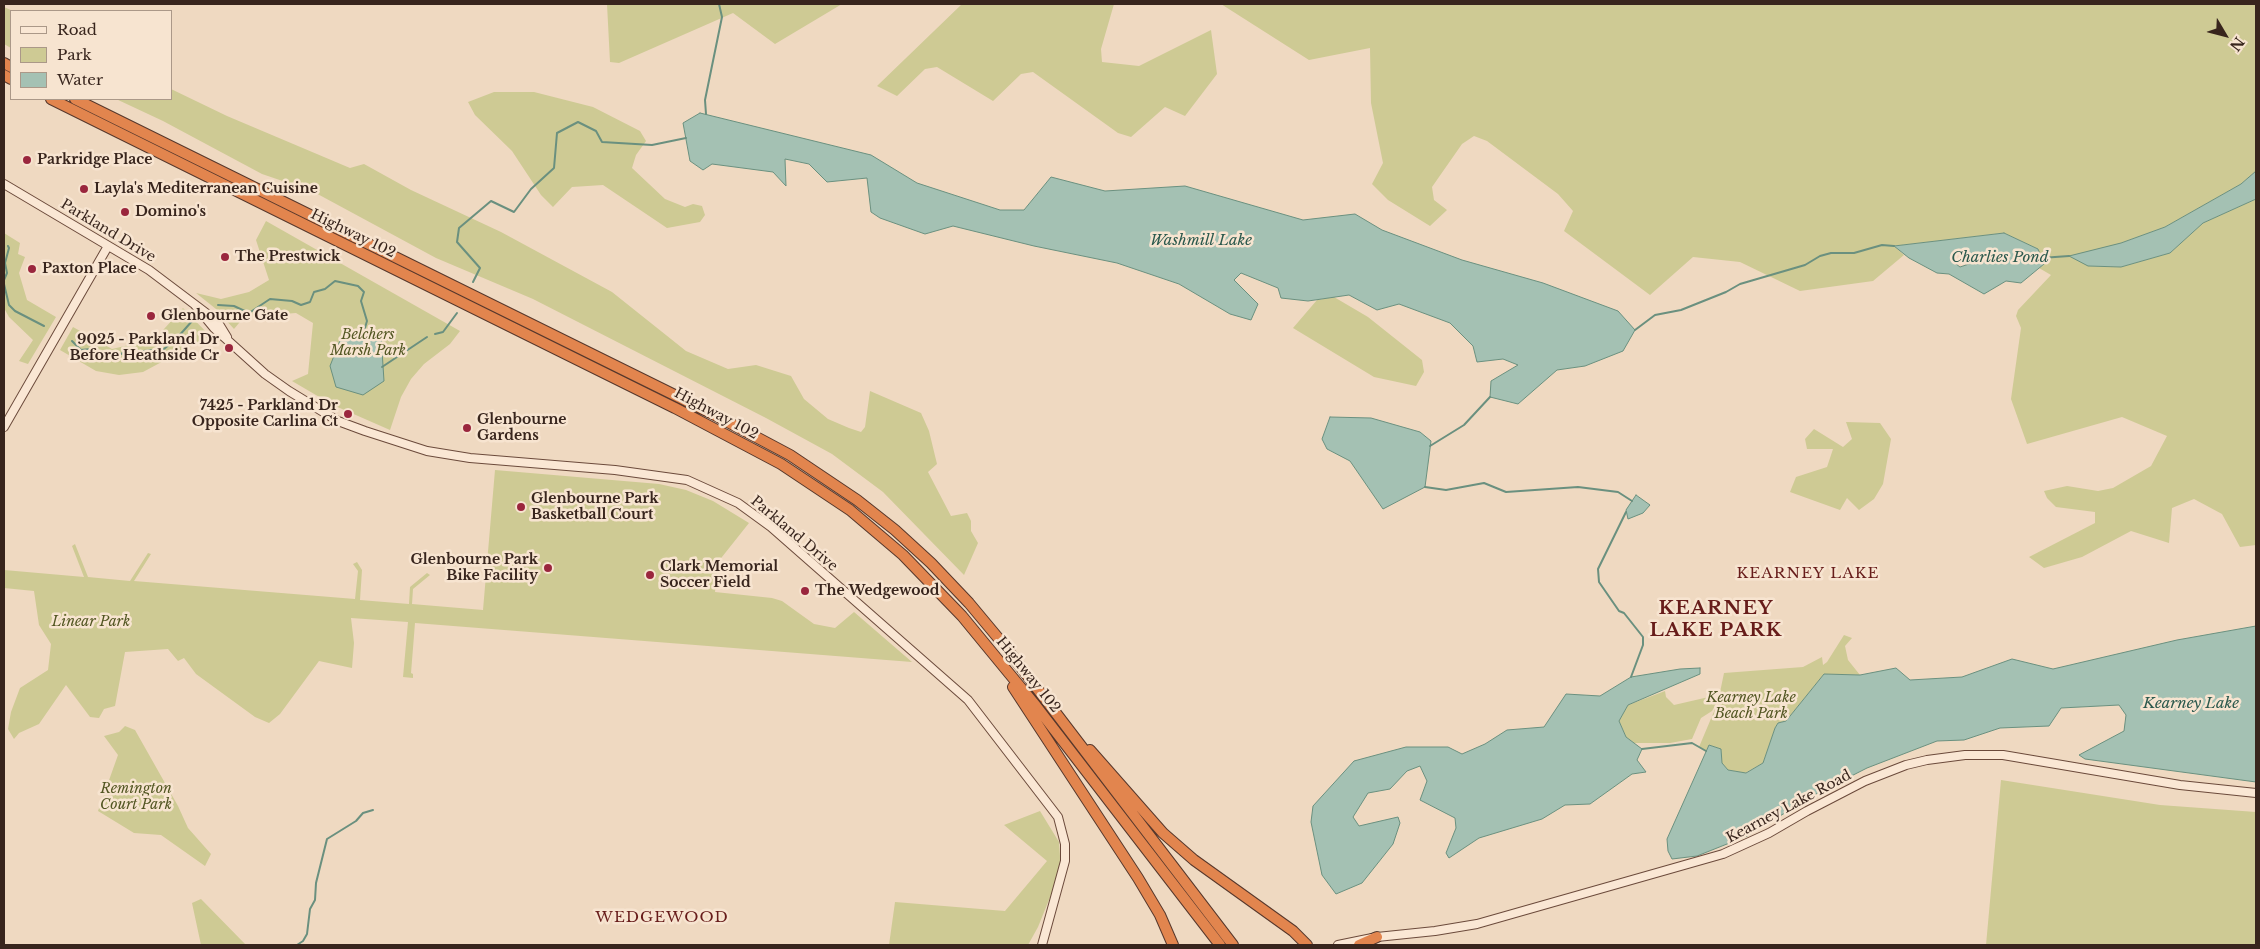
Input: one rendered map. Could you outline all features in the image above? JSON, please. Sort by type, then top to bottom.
[{"type":"highway","name":"Highway 102","points":[[53,100],[675,408],[781,464],[850,510],[938,588],[982,640],[1220,945]]},
{"type":"highway","name":"Highway 102","points":[[77,100],[711,413],[790,454],[857,500],[924,556],[969,603],[1233,945]]},
{"type":"highway","points":[[982,640],[1138,878],[1160,915],[1172,945]]},
{"type":"highway","points":[[1020,668],[1163,833],[1194,860],[1293,931],[1308,945]]},
{"type":"highway","points":[[1359,945],[1377,937]]},
{"type":"street","name":"Parkland Drive","points":[[4,184],[149,270],[219,324],[229,341],[265,374],[338,421],[398,443],[427,451],[470,458],[615,470],[687,480],[738,503],[771,527],[968,700],[1058,817],[1064,837],[1066,861],[1042,945]]},
{"type":"street","points":[[4,427],[108,246]]},
{"type":"street","name":"Kearney Lake Road","points":[[1338,945],[1377,937],[1435,931],[1477,924],[1723,854],[1769,834],[1806,811],[1865,781],[1927,760],[1964,755],[2003,755],[2180,785],[2256,793]]},
{"type":"green space","points":[[607,4],[842,4],[775,44],[733,13],[619,63],[610,62]]},
{"type":"green space","points":[[962,4],[1114,4],[1101,49],[1102,62],[1139,66],[1211,30],[1217,74],[1185,116],[1165,107],[1131,137],[1118,133],[1033,72],[1021,74],[993,101],[937,67],[925,69],[897,96],[877,86]]},
{"type":"green space","points":[[1221,4],[2256,4],[2256,171],[2241,184],[2165,227],[2121,243],[2088,266],[2121,267],[2170,253],[2203,223],[2256,199],[2256,545],[2240,547],[2222,514],[2194,499],[2172,508],[2169,543],[2131,531],[2082,557],[2044,568],[2029,557],[2095,523],[2095,512],[2056,507],[2047,498],[2044,491],[2067,486],[2098,491],[2113,488],[2151,466],[2167,436],[2122,417],[2027,444],[2011,399],[2021,328],[2016,316],[2018,310],[2051,275],[2039,268],[2044,264],[2038,249],[2004,233],[1894,246],[1904,255],[1873,281],[1800,291],[1740,262],[1693,257],[1650,295],[1564,231],[1573,211],[1558,194],[1487,141],[1474,136],[1462,144],[1432,187],[1434,200],[1447,210],[1430,226],[1388,200],[1372,184],[1383,163],[1371,103],[1370,48],[1309,60]]},
{"type":"green space","points":[[4,7],[11,10],[10,47],[4,44]]},
{"type":"green space","points":[[172,89],[227,116],[350,168],[364,164],[411,190],[501,232],[612,292],[686,351],[728,369],[756,365],[791,376],[804,399],[828,419],[849,428],[861,432],[865,427],[870,391],[921,413],[929,431],[937,464],[928,472],[951,516],[967,513],[971,521],[971,531],[978,543],[964,575],[883,492],[832,454],[766,418],[533,299],[436,258],[312,191],[262,174],[163,121],[118,100],[172,100]]},
{"type":"green space","points":[[494,92],[534,92],[593,107],[640,131],[646,141],[636,155],[632,168],[665,199],[685,207],[693,204],[702,206],[705,215],[700,222],[667,228],[603,185],[572,187],[553,207],[541,195],[512,151],[475,115],[468,102]]},
{"type":"green space","name":"Belchers Marsh Park","points":[[266,221],[460,331],[450,344],[424,364],[411,379],[401,397],[390,430],[333,405],[292,381],[308,374],[313,323],[296,313],[244,317],[234,329],[216,309],[196,293],[221,299],[249,292],[269,280],[256,240]]},
{"type":"green space","points":[[4,233],[20,243],[18,254],[25,257],[19,273],[27,300],[56,317],[28,364],[19,361],[33,340],[9,317],[4,308]]},
{"type":"green space","points":[[1334,297],[1368,317],[1422,360],[1424,372],[1416,386],[1374,377],[1293,328],[1317,300]]},
{"type":"green space","points":[[183,308],[210,336],[143,372],[119,375],[96,371],[60,350],[73,327],[112,349],[155,339]]},
{"type":"green space","points":[[1846,422],[1880,423],[1891,439],[1883,484],[1874,499],[1859,510],[1847,498],[1840,510],[1790,492],[1796,477],[1827,467],[1833,449],[1807,449],[1805,439],[1814,429],[1843,447],[1852,439]]},
{"type":"green space","name":"Linear Park","points":[[495,470],[659,484],[686,490],[713,501],[749,523],[718,562],[715,592],[772,598],[782,601],[814,624],[835,628],[854,612],[912,662],[415,623],[411,673],[413,678],[403,677],[408,622],[351,618],[354,643],[352,668],[319,661],[280,714],[269,723],[255,717],[196,674],[184,658],[178,661],[168,649],[125,652],[115,706],[104,709],[99,718],[90,717],[66,685],[39,724],[19,733],[14,739],[8,729],[11,712],[20,688],[48,670],[51,644],[39,625],[34,591],[4,588],[4,570],[84,577],[72,546],[75,544],[88,577],[130,581],[148,553],[151,554],[134,581],[355,599],[358,571],[353,564],[357,562],[362,570],[360,600],[409,604],[410,587],[427,573],[430,575],[413,589],[412,604],[483,610]]},
{"type":"green space","name":"Kearney Lake Beach Park","points":[[1844,635],[1852,638],[1845,646],[1848,660],[1860,675],[1824,674],[1786,721],[1778,723],[1763,763],[1745,773],[1728,770],[1722,763],[1721,749],[1709,745],[1706,751],[1699,747],[1718,702],[1724,673],[1803,667],[1822,657],[1823,665],[1827,662]]},
{"type":"green space","points":[[1665,691],[1666,697],[1674,705],[1713,696],[1717,702],[1712,711],[1701,718],[1692,739],[1670,743],[1634,743],[1626,737],[1619,721],[1628,705]]},
{"type":"green space","name":"Remington Court Park","points":[[125,726],[135,730],[178,806],[188,828],[211,854],[205,866],[161,835],[134,833],[98,811],[118,755],[104,736],[119,732]]},
{"type":"green space","points":[[2001,780],[2160,805],[2256,812],[2256,945],[1986,945]]},
{"type":"green space","points":[[1040,811],[1059,842],[1061,870],[1038,927],[1028,945],[889,945],[895,902],[1005,911],[1047,861],[1004,825]]},
{"type":"green space","points":[[201,899],[246,945],[201,945],[192,903]]},
{"type":"water","name":"Washmill Lake","points":[[700,113],[871,155],[917,183],[1000,210],[1024,210],[1051,177],[1105,191],[1185,186],[1303,220],[1355,214],[1382,230],[1462,260],[1543,283],[1618,311],[1635,330],[1623,351],[1585,366],[1557,370],[1518,404],[1490,397],[1491,381],[1518,365],[1503,359],[1477,362],[1473,346],[1450,323],[1399,304],[1377,310],[1349,295],[1308,301],[1281,298],[1278,288],[1241,273],[1234,280],[1258,304],[1251,320],[1230,314],[1179,284],[1117,263],[1034,246],[953,226],[925,234],[880,218],[871,212],[867,178],[827,182],[809,164],[785,159],[786,186],[773,172],[712,164],[703,170],[690,161],[683,123]]},
{"type":"water","points":[[2256,171],[2256,199],[2203,223],[2170,253],[2121,267],[2088,266],[2069,256],[2121,243],[2165,227],[2241,184]]},
{"type":"water","name":"Charlies Pond","points":[[2004,233],[2038,249],[2044,264],[2021,283],[2006,281],[1984,294],[1949,274],[1937,273],[1909,258],[1894,246]],"holes":[[[1966,250],[1973,258],[1969,264],[1960,267],[1952,261],[1953,251]]]},
{"type":"water","points":[[360,330],[381,335],[384,381],[363,395],[336,387],[330,366],[343,333]]},
{"type":"water","points":[[1330,417],[1371,418],[1420,432],[1431,441],[1425,487],[1383,509],[1350,461],[1327,449],[1322,439]]},
{"type":"water","points":[[1636,495],[1650,505],[1643,513],[1628,519],[1626,510]]},
{"type":"water","name":"Kearney Lake","points":[[2256,626],[2256,782],[2085,759],[2079,755],[2124,731],[2126,715],[2119,705],[2061,708],[2049,726],[2000,728],[1964,740],[1937,741],[1867,768],[1816,794],[1747,836],[1697,856],[1672,859],[1668,851],[1667,839],[1709,745],[1721,749],[1722,763],[1728,770],[1746,773],[1763,763],[1778,723],[1786,721],[1824,674],[1860,675],[1896,668],[1910,680],[1962,677],[2012,659],[2053,669],[2177,640]]},
{"type":"water","points":[[1700,668],[1700,674],[1628,705],[1619,721],[1626,737],[1642,749],[1637,760],[1646,772],[1632,774],[1590,804],[1565,805],[1542,819],[1479,838],[1449,858],[1446,853],[1456,828],[1455,818],[1420,800],[1427,781],[1420,766],[1407,771],[1390,789],[1368,793],[1353,817],[1359,826],[1398,817],[1400,823],[1393,844],[1362,883],[1336,894],[1322,875],[1311,822],[1313,806],[1354,761],[1406,747],[1448,747],[1462,754],[1485,744],[1507,730],[1544,727],[1566,694],[1600,696],[1631,677],[1680,669]]},
{"type":"waterway","points":[[706,114],[705,100],[722,17],[719,4]]},
{"type":"waterway","points":[[473,282],[480,268],[457,242],[459,228],[491,201],[514,212],[531,189],[554,168],[557,133],[578,122],[596,131],[602,142],[652,145],[686,138]]},
{"type":"waterway","points":[[1635,330],[1655,315],[1681,310],[1726,292],[1740,284],[1805,265],[1820,256],[1831,253],[1854,253],[1882,245],[1894,246]]},
{"type":"waterway","points":[[4,280],[7,273],[5,263],[8,246]]},
{"type":"waterway","points":[[2041,258],[2069,256]]},
{"type":"waterway","points":[[218,305],[234,306],[249,313],[270,299],[292,301],[301,305],[310,302],[314,292],[325,289],[335,281],[358,286],[364,292],[361,301],[367,321],[364,331]]},
{"type":"waterway","points":[[4,284],[9,305],[15,311],[44,326]]},
{"type":"waterway","points":[[435,334],[443,332],[457,313]]},
{"type":"waterway","points":[[72,341],[81,350],[91,349],[100,357],[110,359],[123,353],[164,349],[193,320]]},
{"type":"waterway","points":[[382,367],[427,337]]},
{"type":"waterway","points":[[1430,446],[1464,425],[1490,397]]},
{"type":"waterway","points":[[1425,487],[1446,490],[1484,483],[1506,492],[1578,487],[1618,492],[1632,501]]},
{"type":"waterway","points":[[1626,512],[1598,569],[1599,582],[1619,611],[1624,613],[1643,637],[1643,645],[1631,677]]},
{"type":"waterway","points":[[1642,749],[1692,743],[1706,751]]},
{"type":"waterway","points":[[297,945],[303,941],[307,934],[310,909],[315,900],[316,883],[327,839],[356,821],[363,813],[373,810]]},
{"type":"place","name":"Parkridge Place","points":[[27,160]]},
{"type":"place","name":"Layla's Mediterranean Cuisine","points":[[84,189]]},
{"type":"place","name":"Domino's","points":[[125,212]]},
{"type":"place","name":"The Prestwick","points":[[225,257]]},
{"type":"place","name":"Paxton Place","points":[[32,269]]},
{"type":"place","name":"Glenbourne Gate","points":[[151,316]]},
{"type":"place","name":"9025 - Parkland Dr Before Heathside Cr","points":[[229,348]]},
{"type":"place","name":"7425 - Parkland Dr Opposite Carlina Ct","points":[[348,414]]},
{"type":"place","name":"Glenbourne Gardens","points":[[467,428]]},
{"type":"place","name":"Glenbourne Park Basketball Court","points":[[521,507]]},
{"type":"place","name":"Glenbourne Park Bike Facility","points":[[548,568]]},
{"type":"place","name":"Clark Memorial Soccer Field","points":[[650,575]]},
{"type":"place","name":"The Wedgewood","points":[[805,591]]},
{"type":"district","name":"KEARNEY LAKE","points":[[1808,574]]},
{"type":"district","name":"KEARNEY LAKE PARK","points":[[1716,620]]},
{"type":"district","name":"WEDGEWOOD","points":[[662,918]]}]
